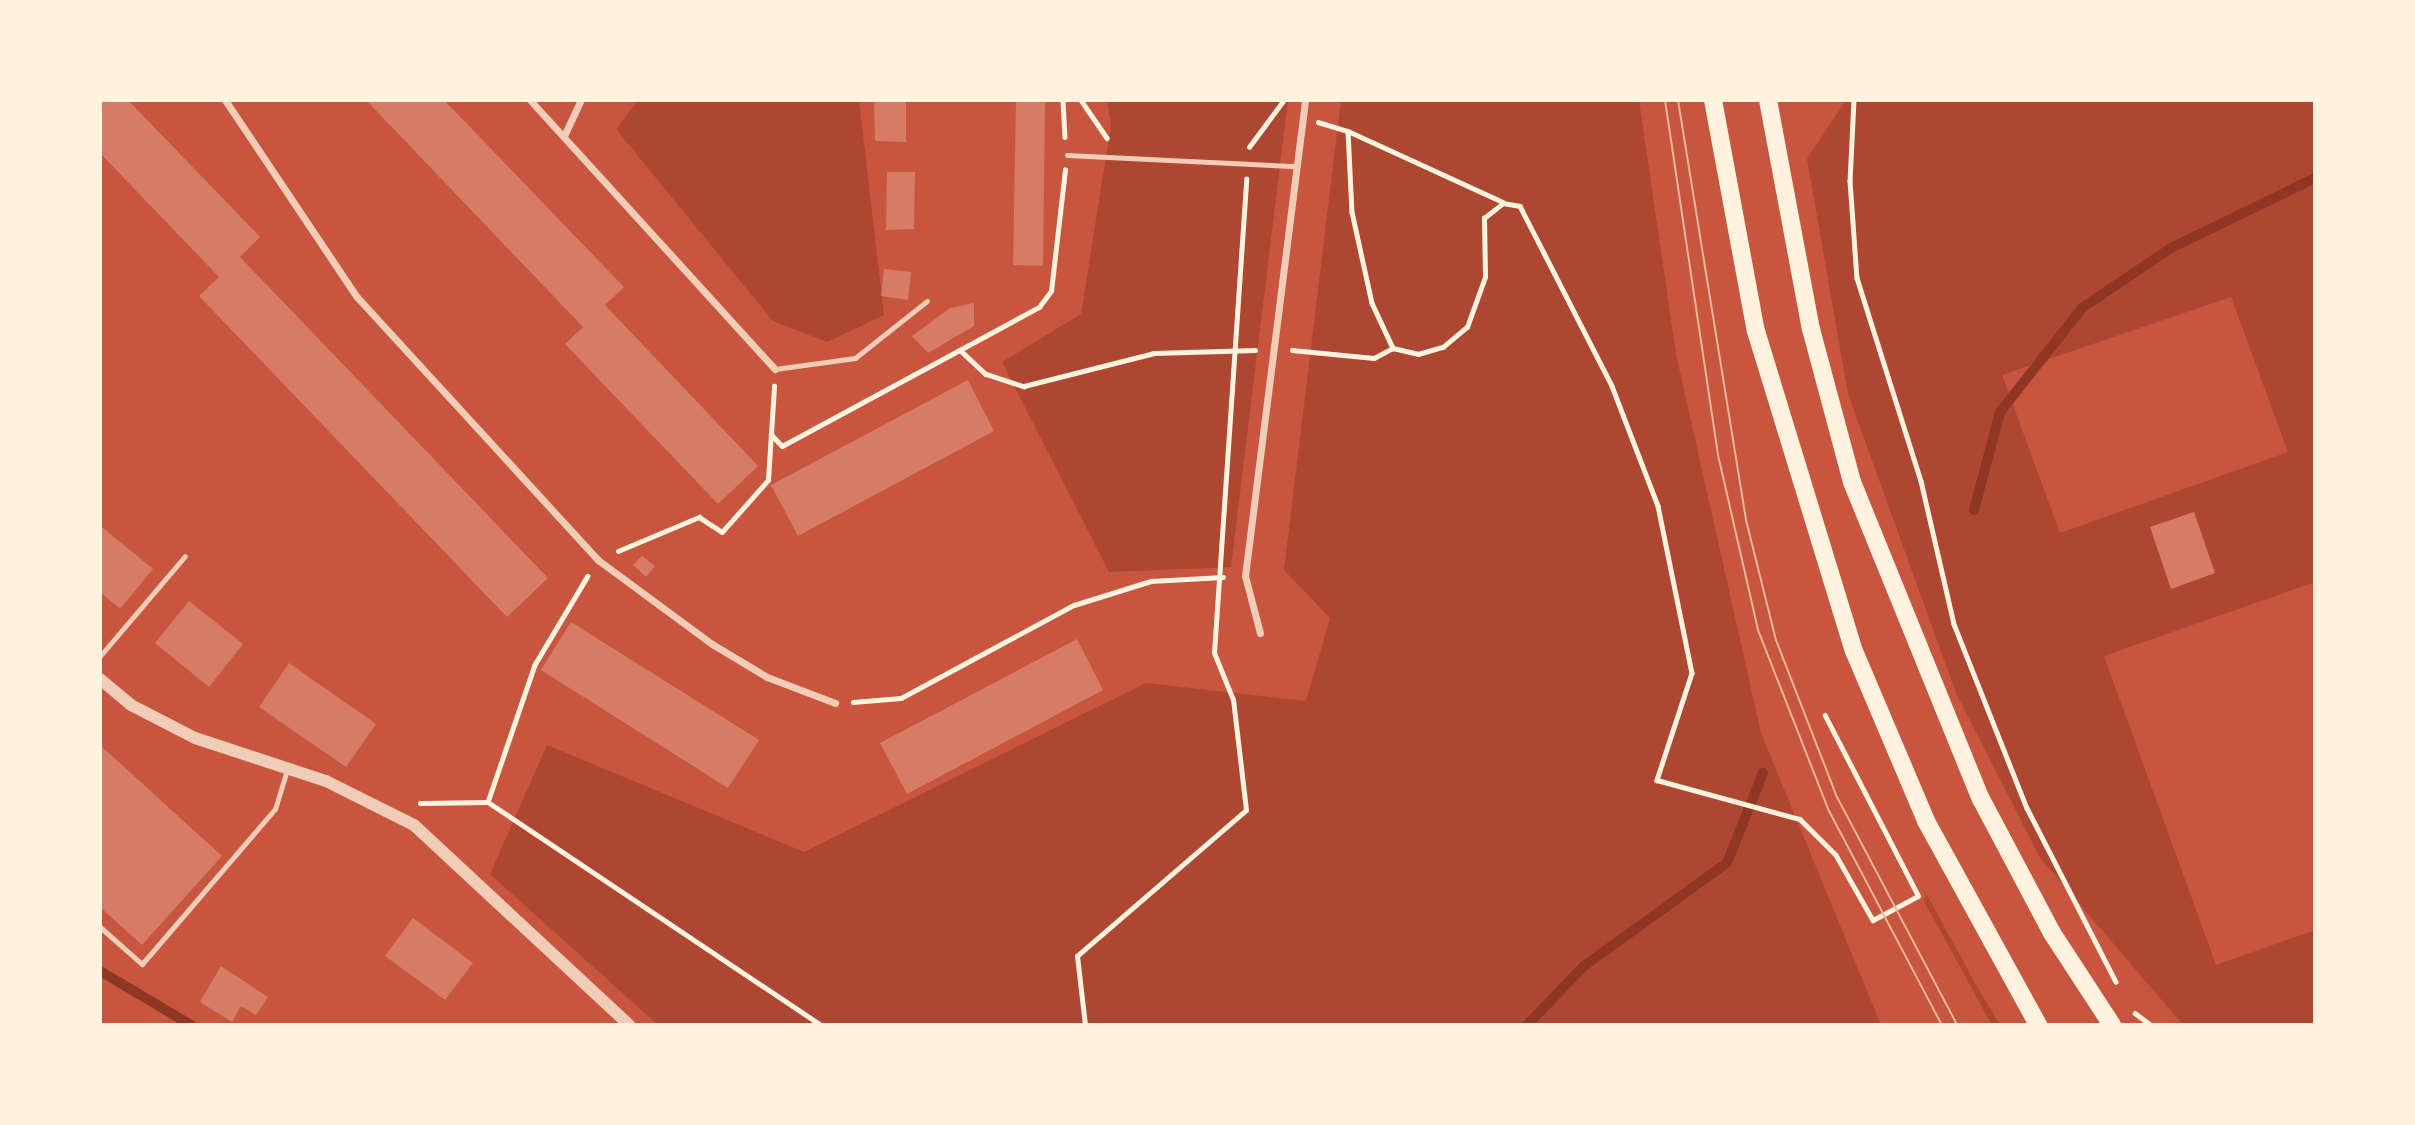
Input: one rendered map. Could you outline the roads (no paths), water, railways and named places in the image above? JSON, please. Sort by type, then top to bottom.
[{"type":"main road","points":[[1713,100],[1756,331],[1850,638],[1926,821],[2038,1025]]},
{"type":"main road","points":[[1768,100],[1811,329],[1852,482],[1981,799],[2052,933],[2112,1025]]},
{"type":"street","points":[[225,100],[357,297],[598,560],[712,644],[768,677],[835,703]]},
{"type":"street","points":[[530,100],[775,369]]},
{"type":"street","points":[[564,136],[582,100]]},
{"type":"street","points":[[1260,633],[1245,576],[1271,350],[1305,100]]},
{"type":"street","points":[[100,679],[131,705],[195,738],[381,804],[414,825],[629,1025]]},
{"type":"lane","points":[[1067,155],[1296,166]]},
{"type":"lane","points":[[775,369],[855,358],[927,301]]},
{"type":"lane","points":[[100,656],[185,556]]},
{"type":"lane","points":[[100,927],[142,964],[275,808],[287,769]]},
{"type":"waterway","points":[[1974,510],[2000,412],[2082,308],[2171,248],[2315,178]]},
{"type":"waterway","points":[[1527,1025],[1584,966],[1727,863],[1763,773]]},
{"type":"waterway","points":[[100,971],[191,1025]]},
{"type":"tram line","points":[[1665,100],[1718,455],[1758,630],[1829,811],[1942,1025]]},
{"type":"tram line","points":[[1678,100],[1746,520],[1776,640],[1837,797],[1957,1025]]}]
